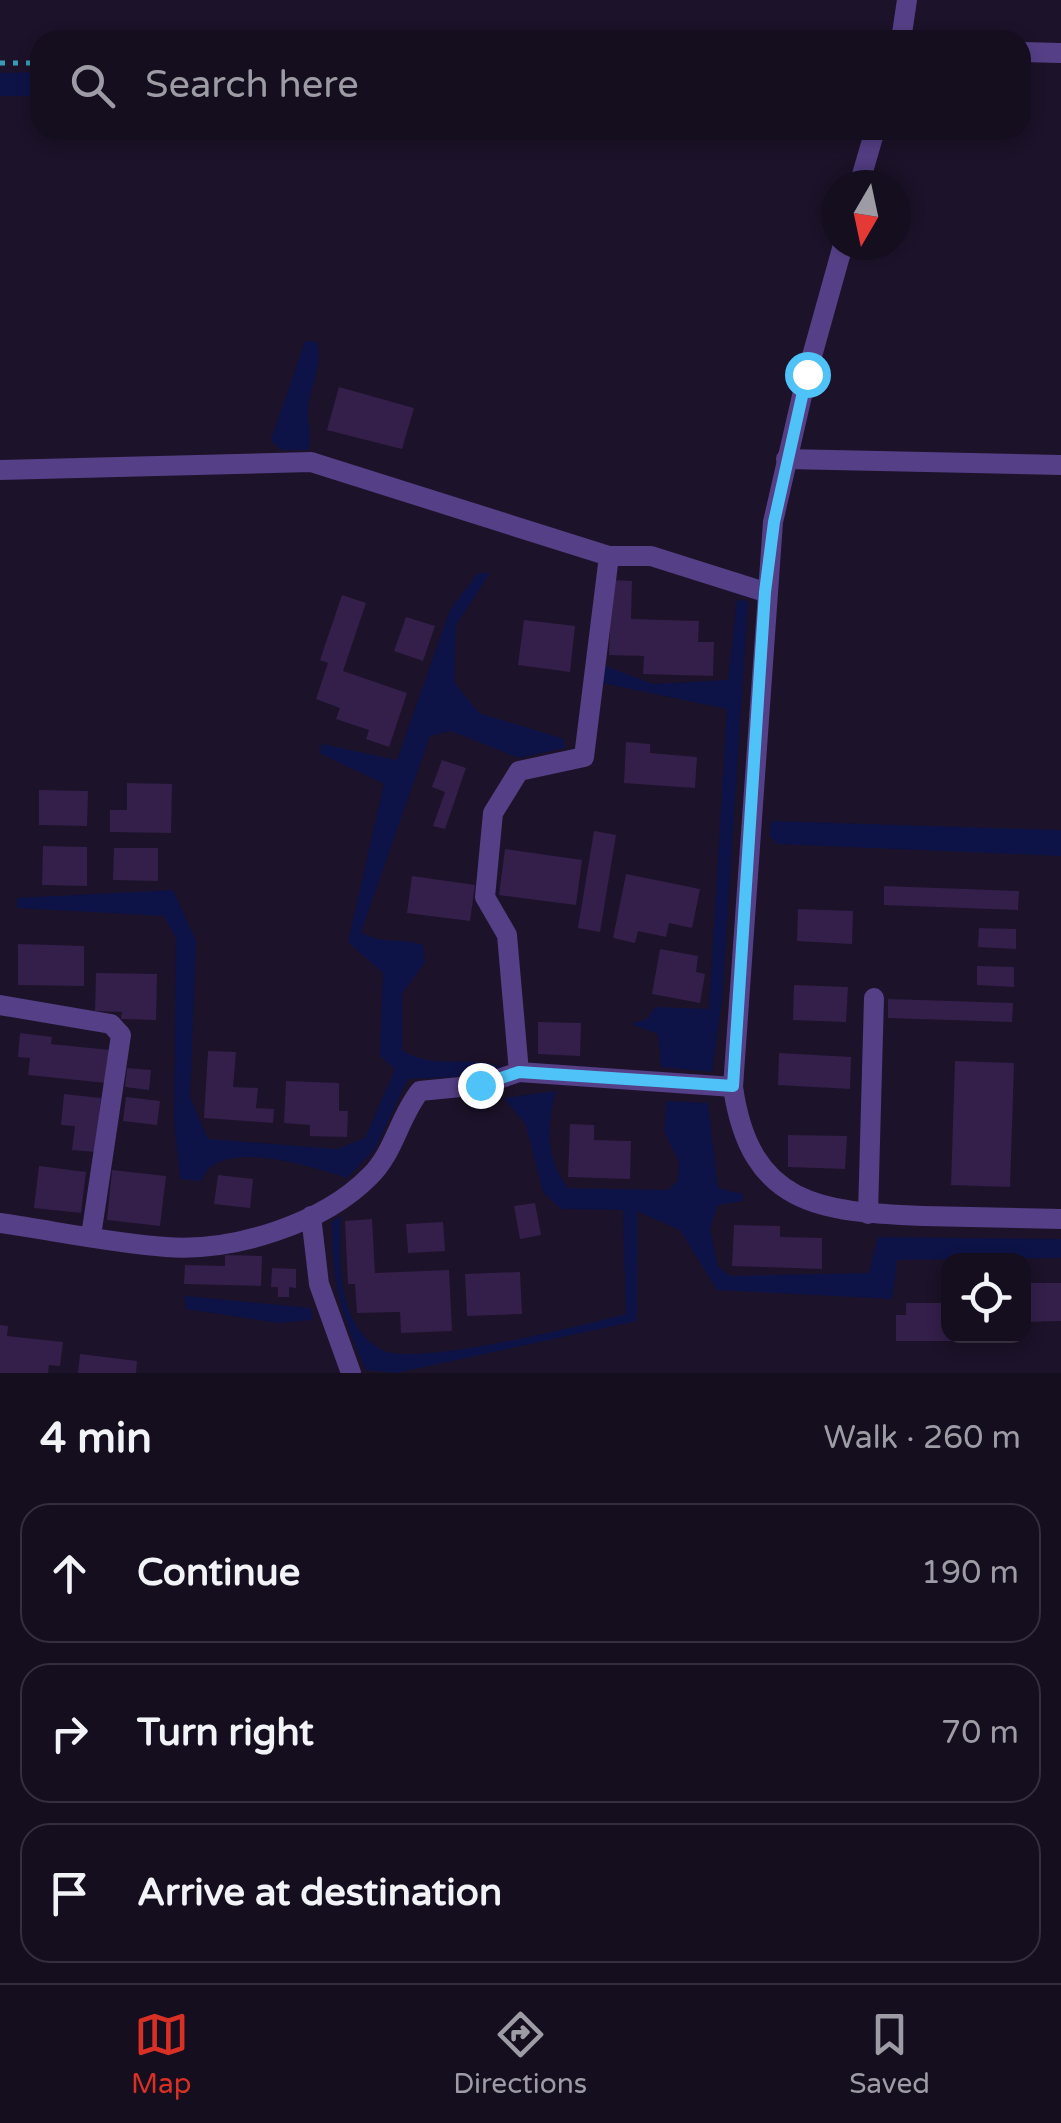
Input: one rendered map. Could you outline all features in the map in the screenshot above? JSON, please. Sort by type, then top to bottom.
[{"type":"street","points":[[902,30],[907,0]]},
{"type":"street","points":[[1031,52],[1061,53]]},
{"type":"street","points":[[863,170],[871,140]]},
{"type":"street","points":[[838,260],[786,459],[765,592],[733,1086],[738,1123],[758,1163],[791,1193],[831,1210],[1061,1219]]},
{"type":"street","points":[[786,459],[1061,465]]},
{"type":"street","points":[[0,470],[311,462],[608,556],[651,556],[765,592]]},
{"type":"street","points":[[519,1072],[507,934],[485,897],[493,813],[519,771],[584,757],[608,556]]},
{"type":"street","points":[[868,1214],[874,998]]},
{"type":"street","points":[[0,1004],[111,1024],[121,1036],[91,1236]]},
{"type":"street","points":[[0,1223],[168,1248],[219,1244],[311,1216],[372,1176],[420,1092],[480,1085],[519,1072],[733,1086]]},
{"type":"street","points":[[311,1216],[319,1284],[351,1373]]},
{"type":"path","points":[[0,62],[30,63]]},
{"type":"shaded area","points":[[30,72],[30,96],[0,96],[0,73]]},
{"type":"shaded area","points":[[305,341],[317,342],[318,351],[308,409],[308,450],[281,450],[271,440]]},
{"type":"shaded area","points":[[478,573],[490,573],[456,625],[454,682],[479,713],[564,739],[565,748],[519,758],[451,731],[430,736],[361,932],[423,945],[425,962],[402,994],[402,1050],[426,1060],[502,1067],[475,1076],[408,1079],[375,1149],[347,1178],[289,1162],[245,1157],[210,1167],[201,1181],[180,1179],[174,1120],[176,938],[164,916],[17,908],[17,898],[173,890],[196,941],[190,1098],[208,1139],[337,1149],[365,1138],[395,1069],[380,1056],[383,973],[348,942],[384,784],[319,753],[322,744],[397,760],[450,610]]},
{"type":"shaded area","points":[[737,600],[748,601],[722,1000],[712,1072],[661,1067],[658,1034],[631,1024],[647,1019],[655,1007],[709,1009],[727,709],[602,683],[605,666],[653,684],[728,680]]},
{"type":"shaded area","points":[[771,821],[1061,830],[1061,856],[777,844],[769,835]]},
{"type":"shaded area","points":[[556,1091],[550,1142],[555,1165],[568,1188],[668,1190],[678,1181],[679,1162],[664,1131],[667,1101],[708,1103],[718,1188],[743,1194],[743,1201],[718,1205],[710,1229],[718,1267],[730,1276],[869,1273],[878,1237],[1061,1239],[1061,1258],[1031,1258],[1031,1253],[941,1253],[941,1259],[897,1260],[892,1299],[717,1290],[680,1230],[637,1211],[637,1321],[396,1373],[366,1370],[344,1315],[333,1262],[332,1221],[341,1216],[341,1271],[348,1308],[367,1339],[382,1350],[400,1354],[463,1349],[626,1314],[623,1210],[561,1209],[543,1192],[526,1125],[504,1098]]},
{"type":"shaded area","points":[[185,1296],[311,1308],[312,1320],[279,1323],[186,1309]]},
{"type":"building","points":[[339,387],[414,408],[402,449],[327,430]]},
{"type":"building","points":[[612,580],[632,581],[631,619],[699,621],[698,642],[714,642],[713,676],[643,674],[644,656],[609,655]]},
{"type":"building","points":[[342,595],[366,603],[343,671],[407,693],[389,747],[366,739],[369,730],[336,719],[340,708],[316,699],[328,663],[320,660]]},
{"type":"building","points":[[406,617],[435,626],[423,661],[394,651]]},
{"type":"building","points":[[524,620],[575,626],[570,672],[518,665]]},
{"type":"building","points":[[626,742],[650,744],[650,753],[697,757],[695,788],[624,783]]},
{"type":"building","points":[[442,760],[466,768],[445,829],[433,826],[445,792],[432,787]]},
{"type":"building","points":[[127,783],[172,784],[171,833],[110,832],[110,810],[127,810]]},
{"type":"building","points":[[39,790],[88,791],[87,826],[39,825]]},
{"type":"building","points":[[594,831],[616,835],[600,932],[578,928]]},
{"type":"building","points":[[43,846],[87,847],[87,886],[42,885]]},
{"type":"building","points":[[114,848],[158,848],[158,881],[113,880]]},
{"type":"building","points":[[505,849],[582,860],[576,905],[499,895]]},
{"type":"building","points":[[626,874],[700,889],[692,928],[669,923],[666,937],[638,931],[635,943],[613,938]]},
{"type":"building","points":[[412,876],[475,885],[470,921],[407,913]]},
{"type":"building","points":[[884,886],[1019,891],[1018,910],[884,905]]},
{"type":"building","points":[[798,909],[853,911],[852,944],[797,941]]},
{"type":"building","points":[[979,928],[1016,929],[1016,949],[978,947]]},
{"type":"building","points":[[18,944],[84,946],[84,986],[18,985]]},
{"type":"building","points":[[660,949],[698,956],[696,972],[705,974],[700,1003],[652,994]]},
{"type":"building","points":[[977,966],[1014,967],[1014,987],[977,985]]},
{"type":"building","points":[[96,973],[157,974],[156,1020],[121,1019],[122,1012],[95,1011]]},
{"type":"building","points":[[794,985],[848,987],[846,1022],[793,1020]]},
{"type":"building","points":[[888,999],[1013,1003],[1012,1022],[888,1018]]},
{"type":"building","points":[[538,1022],[581,1023],[580,1056],[538,1054]]},
{"type":"building","points":[[20,1033],[52,1037],[51,1044],[110,1050],[106,1083],[28,1075],[30,1058],[18,1057]]},
{"type":"building","points":[[208,1051],[236,1052],[233,1087],[258,1088],[256,1108],[274,1109],[273,1123],[204,1118]]},
{"type":"building","points":[[779,1053],[851,1057],[850,1089],[778,1085]]},
{"type":"building","points":[[955,1061],[1014,1063],[1010,1187],[951,1185]]},
{"type":"building","points":[[127,1068],[151,1070],[149,1090],[125,1087]]},
{"type":"building","points":[[286,1081],[339,1083],[339,1111],[348,1111],[347,1137],[310,1136],[310,1125],[284,1123]]},
{"type":"building","points":[[64,1094],[101,1098],[95,1152],[72,1150],[75,1126],[61,1125]]},
{"type":"building","points":[[126,1097],[160,1101],[157,1125],[123,1121]]},
{"type":"building","points":[[570,1124],[594,1125],[594,1140],[631,1141],[630,1179],[568,1177]]},
{"type":"building","points":[[788,1135],[847,1136],[845,1169],[788,1167]]},
{"type":"building","points":[[39,1166],[86,1172],[81,1213],[34,1208]]},
{"type":"building","points":[[112,1170],[166,1176],[160,1226],[107,1220]]},
{"type":"building","points":[[218,1175],[253,1179],[250,1208],[214,1204]]},
{"type":"building","points":[[535,1203],[541,1235],[520,1239],[514,1206]]},
{"type":"building","points":[[372,1219],[375,1273],[449,1270],[452,1331],[401,1333],[400,1312],[357,1313],[355,1284],[348,1284],[345,1221]]},
{"type":"building","points":[[443,1222],[445,1251],[408,1253],[406,1224]]},
{"type":"building","points":[[734,1225],[780,1226],[780,1237],[822,1238],[822,1269],[732,1266]]},
{"type":"building","points":[[225,1255],[262,1256],[261,1286],[184,1284],[185,1265],[225,1266]]},
{"type":"building","points":[[272,1268],[296,1269],[296,1288],[289,1287],[289,1297],[278,1297],[278,1287],[271,1287]]},
{"type":"building","points":[[520,1272],[522,1314],[467,1316],[465,1274]]},
{"type":"building","points":[[1031,1283],[1061,1283],[1061,1321],[1031,1322]]},
{"type":"building","points":[[906,1303],[941,1303],[941,1341],[896,1341],[896,1315],[906,1315]]},
{"type":"building","points":[[0,1325],[8,1326],[7,1336],[63,1342],[60,1366],[49,1365],[48,1373],[0,1373]]},
{"type":"building","points":[[80,1354],[137,1361],[136,1373],[78,1373]]},
{"type":"route","points":[[480,1085],[519,1072],[733,1086],[765,592],[786,459],[807,374]]}]
